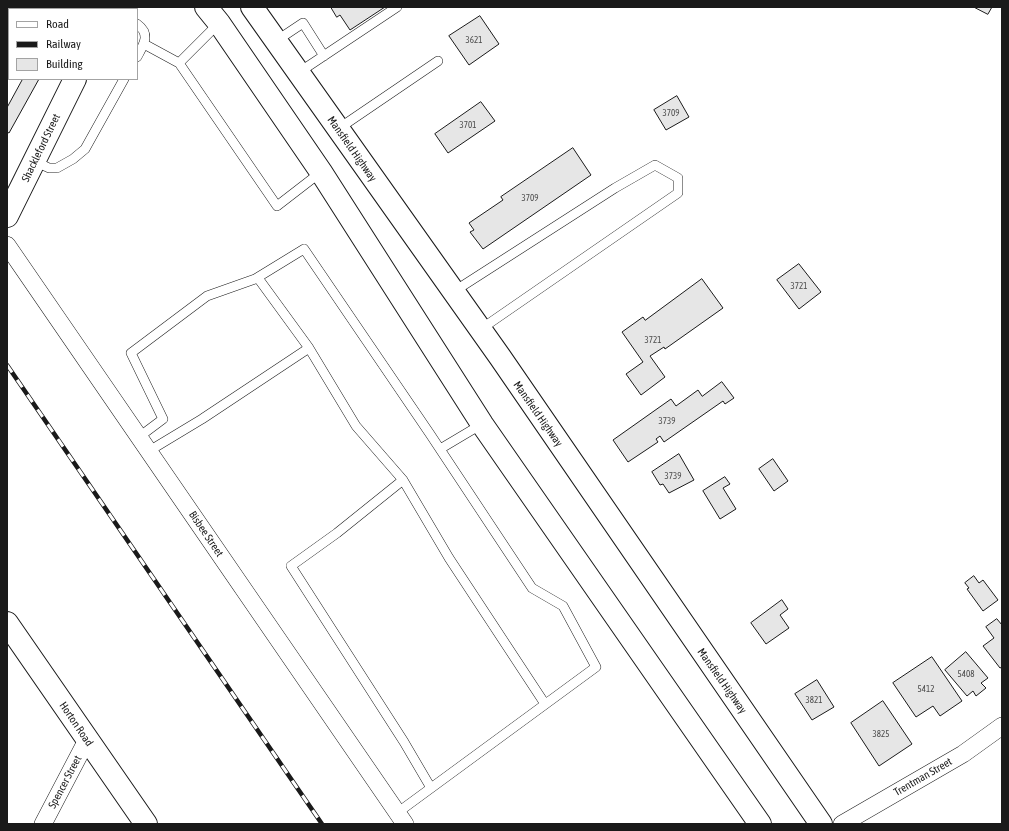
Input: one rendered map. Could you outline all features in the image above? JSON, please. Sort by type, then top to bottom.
[{"type":"main road","name":"Mansfield Highway","points":[[252,7],[480,330],[821,824]]},
{"type":"main road","points":[[212,15],[321,172],[482,424],[760,824]]},
{"type":"main road","name":"Shackleford Street","points":[[7,216],[74,80]]},
{"type":"main road","name":"Horton Road","points":[[7,623],[146,824]]},
{"type":"street","name":"Bisbee Street","points":[[7,245],[401,819]]},
{"type":"street","name":"Trentman Street","points":[[842,824],[962,754],[1002,726]]},
{"type":"street","name":"Spencer Street","points":[[43,824],[87,740]]},
{"type":"lane","points":[[298,73],[397,7]]},
{"type":"lane","points":[[179,62],[212,15]]},
{"type":"lane","points":[[276,41],[303,23],[324,56]]},
{"type":"lane","points":[[138,25],[142,27],[146,35],[144,44],[138,55]]},
{"type":"lane","points":[[144,44],[179,62],[277,206],[321,172]]},
{"type":"lane","points":[[338,129],[438,61]]},
{"type":"lane","points":[[34,161],[49,168],[57,168],[73,159],[85,149],[123,80]]},
{"type":"lane","points":[[453,292],[615,188],[655,165],[678,178],[678,193],[480,330]]},
{"type":"lane","points":[[144,444],[163,419],[131,353],[207,296],[258,278],[304,249],[440,449],[532,588],[563,606],[596,667],[432,788],[401,819]]},
{"type":"lane","points":[[258,278],[309,348],[356,426],[402,480],[448,558],[545,704]]},
{"type":"lane","points":[[144,444],[202,419],[309,348]]},
{"type":"lane","points":[[440,449],[482,424]]},
{"type":"lane","points":[[402,480],[337,533],[291,566],[432,788]]},
{"type":"building","points":[[63,7],[78,7],[78,8]]},
{"type":"building","points":[[331,7],[385,7],[350,30],[340,15],[337,17]]},
{"type":"building","points":[[974,7],[992,7],[988,14]]},
{"type":"building","points":[[480,16],[499,44],[469,65],[449,36]]},
{"type":"building","points":[[22,80],[38,80],[9,133],[7,132],[7,108]]},
{"type":"building","points":[[677,96],[689,117],[666,130],[654,110]]},
{"type":"building","points":[[481,102],[495,121],[448,153],[435,134]]},
{"type":"building","points":[[573,148],[591,175],[483,249],[470,232],[474,230],[469,223],[503,200],[501,197]]},
{"type":"building","points":[[799,264],[821,292],[799,309],[777,280]]},
{"type":"building","points":[[702,279],[723,308],[665,349],[664,347],[650,356],[665,377],[641,395],[626,374],[643,362],[622,332],[643,317],[645,320]]},
{"type":"building","points":[[722,382],[734,398],[725,404],[723,401],[664,442],[660,436],[656,439],[658,442],[628,462],[613,440],[671,399],[676,406],[698,390],[702,396]]},
{"type":"building","points":[[679,454],[694,480],[669,493],[663,484],[660,485],[652,472]]},
{"type":"building","points":[[773,459],[788,481],[774,491],[759,469]]},
{"type":"building","points":[[725,477],[730,484],[723,488],[736,509],[720,519],[703,491]]},
{"type":"building","points":[[974,576],[979,583],[983,580],[998,600],[983,611],[967,589],[969,588],[965,583]]},
{"type":"building","points":[[782,600],[788,609],[780,615],[789,628],[766,644],[751,623]]},
{"type":"building","points":[[997,619],[1002,625],[1002,667],[1000,668],[983,646],[994,638],[986,627]]},
{"type":"building","points":[[966,652],[988,678],[981,683],[986,688],[976,696],[973,691],[967,696],[945,670]]},
{"type":"building","points":[[932,657],[962,701],[940,716],[933,706],[916,717],[893,683]]},
{"type":"building","points":[[817,680],[834,707],[812,720],[795,694]]},
{"type":"building","points":[[883,701],[912,744],[879,766],[851,723]]},
{"type":"railway","points":[[7,365],[322,824]]}]
